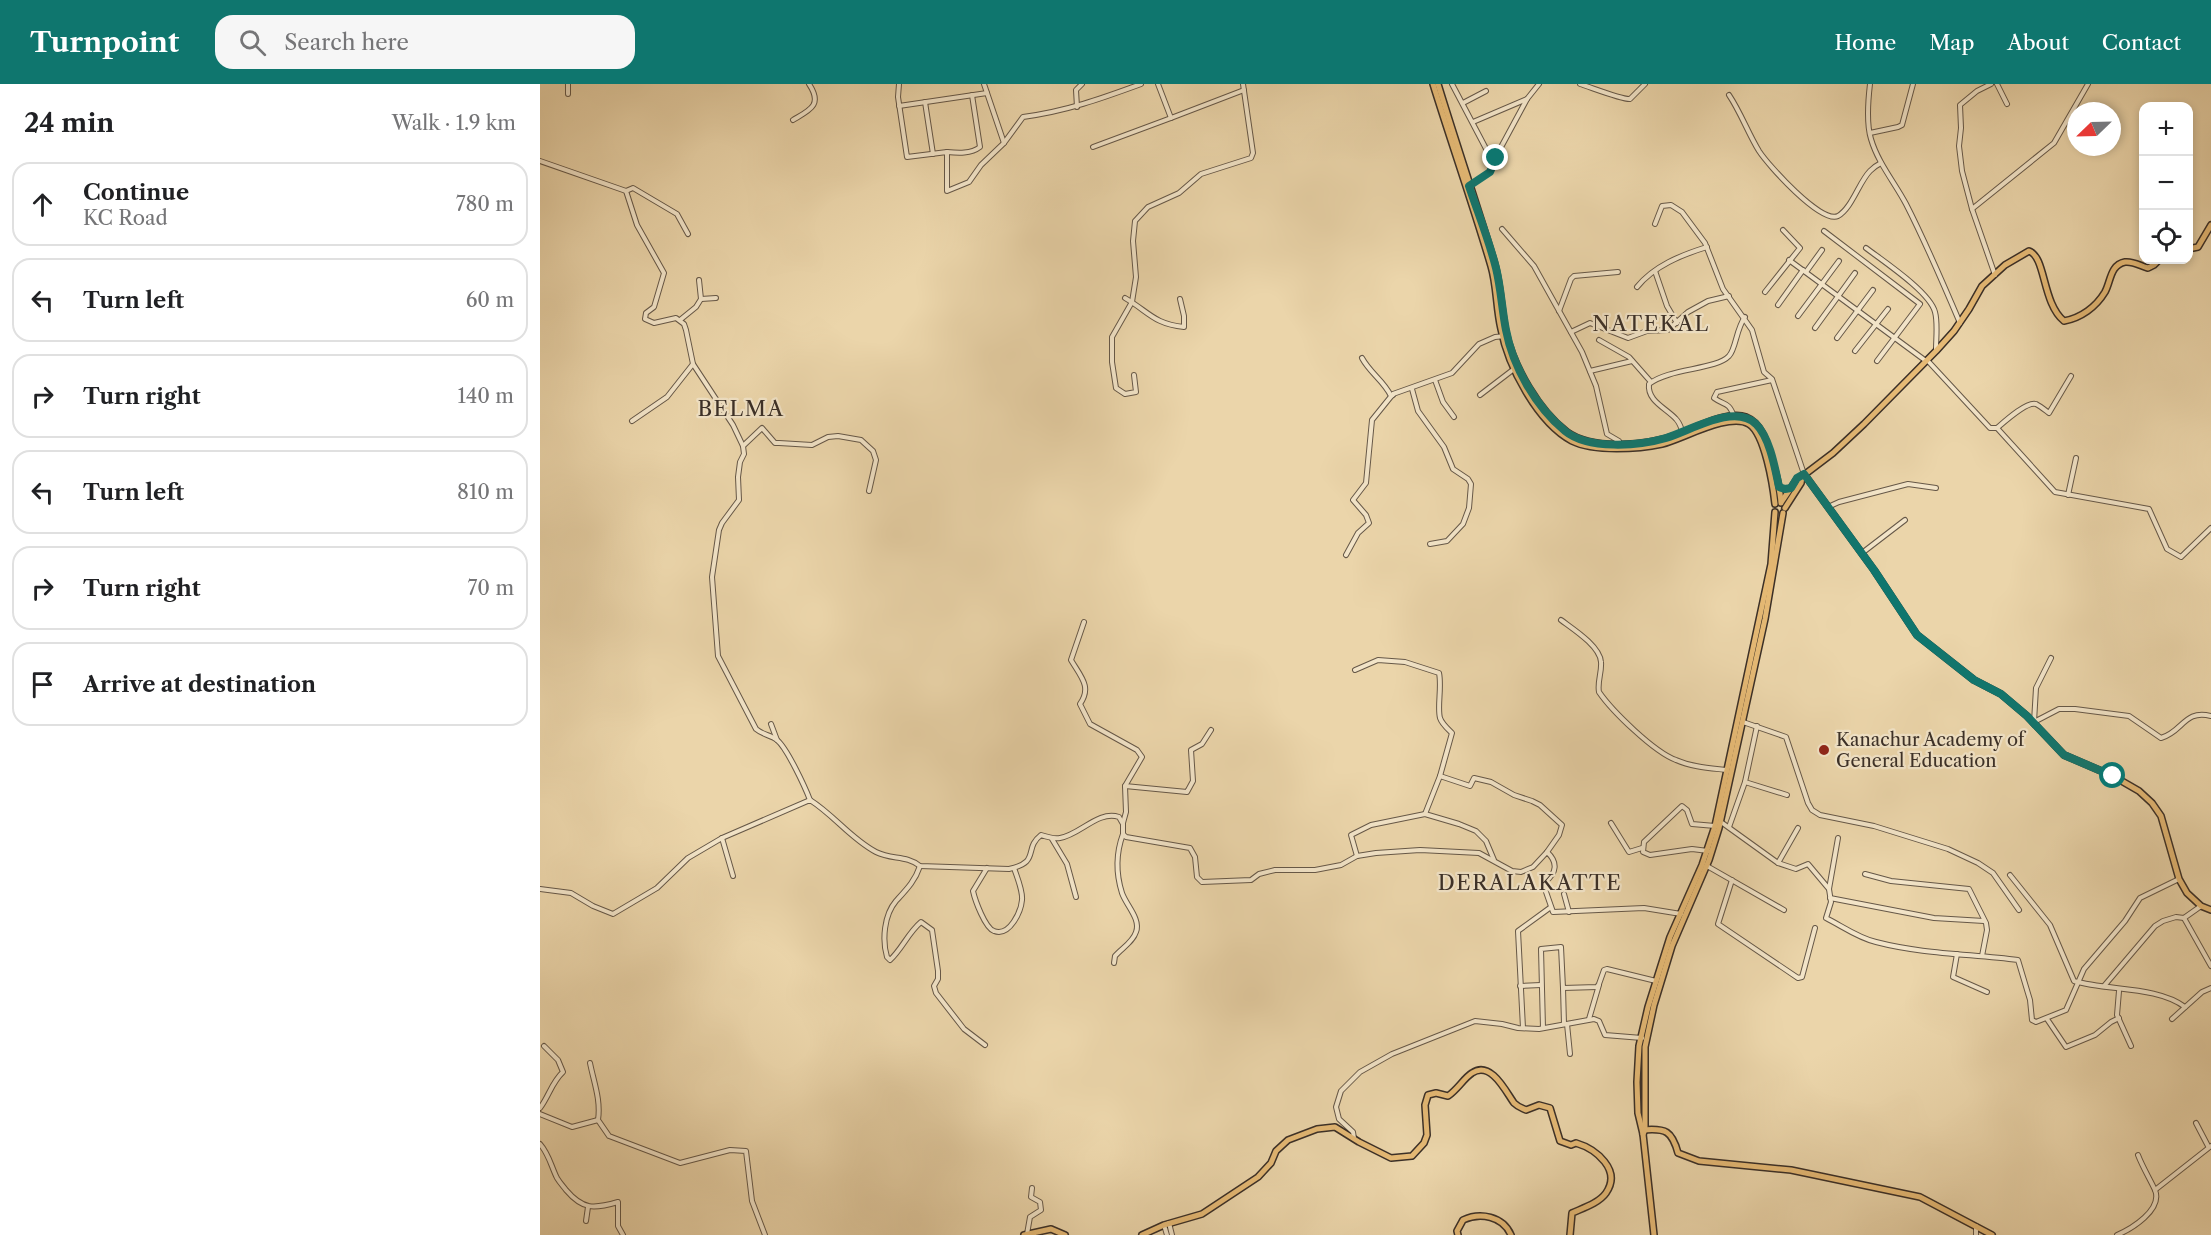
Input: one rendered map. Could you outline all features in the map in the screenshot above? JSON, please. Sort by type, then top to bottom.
[{"type":"main road","points":[[1435,84],[1467,187],[1495,265],[1505,336],[1514,369],[1535,404],[1566,437],[1590,446],[1620,446],[1654,441],[1728,422],[1748,423],[1755,430],[1762,446],[1781,507]]},
{"type":"main road","points":[[2193,249],[2199,248],[2211,225]]},
{"type":"main road","points":[[1781,507],[1797,478],[1833,453],[1936,351],[1960,322],[1982,286],[2005,265],[2029,251],[2035,254],[2039,260],[2046,291],[2055,315],[2064,321],[2080,316],[2094,306],[2107,289],[2115,268],[2121,264],[2127,261],[2148,268],[2155,264]]},
{"type":"main road","points":[[1505,336],[1526,382],[1557,423],[1579,439],[1620,446]]},
{"type":"main road","points":[[1654,1235],[1637,1082],[1643,1038],[1656,981],[1708,851],[1721,808],[1773,576],[1781,507],[1779,487],[1760,428],[1747,418],[1734,416],[1684,434]]},
{"type":"main road","points":[[1803,476],[1862,553],[1917,635],[1974,680],[2001,694],[2034,722],[2064,755],[2113,776],[2139,791],[2152,802],[2161,816],[2179,879],[2187,893],[2201,906],[2211,910]]},
{"type":"main road","points":[[1643,1038],[1682,915],[1707,866],[1721,822],[1727,770],[1742,722],[1771,564],[1775,512],[1801,483],[1803,476]]},
{"type":"main road","points":[[1779,487],[1791,488]]},
{"type":"main road","points":[[1143,1235],[1167,1224],[1202,1214],[1258,1177],[1271,1163],[1276,1151],[1288,1140],[1317,1129],[1335,1127],[1391,1158],[1412,1156],[1424,1143],[1427,1135],[1425,1105],[1428,1095],[1436,1093],[1448,1096],[1469,1074],[1476,1071],[1497,1077],[1520,1107],[1526,1110],[1539,1105],[1550,1108],[1560,1141],[1571,1145],[1576,1143],[1594,1150],[1604,1159],[1610,1180],[1605,1194],[1572,1213],[1570,1235]]},
{"type":"main road","points":[[1643,1131],[1657,1129],[1670,1134],[1678,1153],[1699,1161],[1791,1170],[1920,1197],[1992,1235]]},
{"type":"main road","points":[[1458,1235],[1457,1231],[1463,1220],[1476,1215],[1503,1223],[1511,1235]]},
{"type":"main road","points":[[1026,1234],[1051,1229],[1065,1235]]},
{"type":"street","points":[[567,84],[568,94]]},
{"type":"street","points":[[792,120],[811,109],[816,100],[815,93],[809,84]]},
{"type":"street","points":[[899,84],[899,106],[906,157],[947,152],[961,153],[980,147],[972,94]]},
{"type":"street","points":[[984,84],[1004,143]]},
{"type":"street","points":[[1077,107],[1076,90],[1082,84]]},
{"type":"street","points":[[947,152],[947,191],[969,182],[981,165],[1004,143],[1023,117],[1077,107],[1141,84]]},
{"type":"street","points":[[1158,84],[1171,118]]},
{"type":"street","points":[[1134,375],[1136,393],[1125,394],[1116,388],[1112,362],[1112,337],[1132,302],[1136,277],[1133,241],[1135,221],[1148,207],[1179,193],[1201,174],[1251,158],[1253,153],[1243,84]]},
{"type":"street","points":[[1452,84],[1493,162]]},
{"type":"street","points":[[1467,187],[1490,172],[1493,162],[1527,99],[1539,84]]},
{"type":"street","points":[[1580,84],[1610,93],[1622,100],[1630,99],[1645,84]]},
{"type":"street","points":[[1870,84],[1870,133],[1881,163],[1926,242],[1960,322]]},
{"type":"street","points":[[1870,133],[1898,127],[1902,124],[1913,84]]},
{"type":"street","points":[[1991,84],[1977,91],[1960,108],[1961,162],[1972,209],[1995,276]]},
{"type":"street","points":[[1996,84],[2007,104]]},
{"type":"street","points":[[1972,209],[2054,143],[2088,84]]},
{"type":"street","points":[[1093,147],[1244,90]]},
{"type":"street","points":[[1463,103],[1486,91]]},
{"type":"street","points":[[899,106],[987,93]]},
{"type":"street","points":[[1729,95],[1769,166],[1818,211],[1832,217],[1837,216],[1861,188],[1869,172],[1881,163]]},
{"type":"street","points":[[1473,122],[1527,99]]},
{"type":"street","points":[[925,102],[933,154]]},
{"type":"street","points":[[540,160],[626,191],[633,188],[676,214],[688,234]]},
{"type":"street","points":[[626,191],[637,225],[664,273],[654,307],[646,313],[645,319],[654,322],[672,318],[684,324],[689,338],[693,364],[733,425],[743,446],[744,454],[740,462],[738,477],[739,500],[722,523],[714,568],[714,616],[718,656],[756,729],[761,734],[778,741]]},
{"type":"street","points":[[1655,224],[1662,206],[1671,205],[1682,212],[1707,247],[1723,289],[1752,330],[1764,372],[1772,380],[1803,476]]},
{"type":"street","points":[[1502,229],[1534,266],[1571,332],[1596,386],[1607,434],[1620,446]]},
{"type":"street","points":[[1765,292],[1800,246],[1783,230]]},
{"type":"street","points":[[1824,231],[1918,302],[1920,307],[1877,362]]},
{"type":"street","points":[[1637,287],[1646,276],[1684,254],[1707,247]]},
{"type":"street","points":[[1866,248],[1906,278],[1932,305],[1936,316],[1936,351]]},
{"type":"street","points":[[1778,304],[1822,250]]},
{"type":"street","points":[[1789,260],[1926,361],[1990,428],[1997,428],[2031,404],[2036,404],[2049,413],[2071,376]]},
{"type":"street","points":[[1798,316],[1839,261]]},
{"type":"street","points":[[1655,271],[1667,306],[1677,323]]},
{"type":"street","points":[[1558,311],[1574,276],[1618,272]]},
{"type":"street","points":[[1815,328],[1855,273]]},
{"type":"street","points":[[680,320],[696,307],[701,299],[699,280]]},
{"type":"street","points":[[1838,338],[1873,290]]},
{"type":"street","points":[[1571,332],[1590,323],[1628,338],[1647,331],[1668,330],[1688,312],[1708,301],[1729,296]]},
{"type":"street","points":[[701,299],[716,298]]},
{"type":"street","points":[[1125,298],[1157,321],[1184,327],[1180,299]]},
{"type":"street","points":[[1855,351],[1888,309]]},
{"type":"street","points":[[1684,434],[1678,421],[1648,392],[1651,382],[1658,377],[1718,362],[1729,356],[1738,326],[1745,317]]},
{"type":"street","points":[[1362,358],[1367,368],[1386,386],[1391,396],[1452,373],[1479,344],[1505,336]]},
{"type":"street","points":[[1599,340],[1633,361],[1651,382]]},
{"type":"street","points":[[1590,371],[1633,361]]},
{"type":"street","points":[[632,421],[667,397],[693,364]]},
{"type":"street","points":[[1480,395],[1514,369]]},
{"type":"street","points":[[1435,380],[1443,402],[1454,417]]},
{"type":"street","points":[[1734,416],[1731,407],[1714,398],[1717,392],[1772,380]]},
{"type":"street","points":[[1412,389],[1418,411],[1444,447],[1454,469],[1468,478],[1471,484],[1469,508],[1463,524],[1447,541],[1430,544]]},
{"type":"street","points":[[1346,555],[1358,533],[1369,523],[1366,515],[1354,504],[1353,500],[1366,483],[1372,420],[1393,394]]},
{"type":"street","points":[[743,446],[762,428],[775,443],[779,444],[812,445],[828,437],[854,437],[873,450],[876,460],[869,491]]},
{"type":"street","points":[[1997,428],[2055,492],[2149,509],[2167,549],[2181,557],[2211,528]]},
{"type":"street","points":[[2068,495],[2076,458]]},
{"type":"street","points":[[1828,507],[1908,484],[1936,488]]},
{"type":"street","points":[[1862,553],[1905,520]]},
{"type":"street","points":[[1561,620],[1586,639],[1599,655],[1601,662],[1599,692],[1623,718],[1662,753],[1674,760],[1689,765],[1727,770]]},
{"type":"street","points":[[1084,622],[1071,660],[1087,688],[1086,695],[1080,704],[1090,724],[1137,750],[1142,757],[1125,786],[1126,812],[1117,856],[1122,892],[1132,911],[1137,931],[1129,944],[1115,956],[1114,963]]},
{"type":"street","points":[[2034,722],[2036,688],[2051,658]]},
{"type":"street","points":[[1355,670],[1378,660],[1405,662],[1439,673],[1441,694],[1439,714],[1441,721],[1452,733],[1440,776],[1425,814]]},
{"type":"street","points":[[2034,722],[2059,709],[2075,709],[2129,716],[2161,738],[2168,736],[2190,717],[2203,714],[2211,716]]},
{"type":"street","points":[[1742,722],[1786,737],[1808,802],[1814,812],[1826,817],[1874,826],[1931,843],[1978,863],[1993,873],[2019,910]]},
{"type":"street","points":[[771,724],[778,741],[804,784],[810,800],[823,808],[875,852],[911,859],[920,866],[1014,868],[1022,866],[1031,857],[1035,840],[1041,835],[1062,838],[1106,816],[1119,817],[1123,824]]},
{"type":"street","points":[[1729,827],[1745,782],[1757,726]]},
{"type":"street","points":[[1125,786],[1187,792],[1193,781],[1191,750],[1202,744],[1211,730]]},
{"type":"street","points":[[1123,834],[1133,840],[1190,848],[1195,857],[1197,877],[1202,882],[1251,880],[1259,874],[1275,870],[1315,870],[1341,865],[1357,856],[1376,852],[1420,850],[1479,853],[1512,870],[1521,872],[1533,867],[1559,835],[1562,825],[1540,805],[1514,795],[1491,782],[1474,778],[1470,786],[1440,776]]},
{"type":"street","points":[[1745,782],[1787,795]]},
{"type":"street","points":[[540,889],[571,893],[613,914],[657,888],[688,858],[722,838],[810,800]]},
{"type":"street","points":[[1708,851],[1692,849],[1650,855],[1643,852],[1642,848],[1644,842],[1682,806],[1687,810],[1692,824],[1715,826]]},
{"type":"street","points":[[1357,856],[1351,835],[1371,825],[1425,814],[1476,831],[1486,841],[1494,860]]},
{"type":"street","points":[[1721,822],[1778,863],[1796,868],[1808,864],[1829,890]]},
{"type":"street","points":[[1611,823],[1629,852],[1642,848]]},
{"type":"street","points":[[1778,863],[1798,828]]},
{"type":"street","points":[[722,838],[733,876]]},
{"type":"street","points":[[1052,838],[1067,864],[1076,897]]},
{"type":"street","points":[[1838,838],[1829,890],[1831,903],[1826,918],[1876,942],[2018,960],[2030,1000],[2032,1020],[2036,1022],[2066,1010],[2084,969],[2125,921],[2140,898],[2179,879]]},
{"type":"street","points":[[1547,852],[1556,865],[1552,876],[1545,882],[1545,889],[1553,912],[1644,908],[1682,915]]},
{"type":"street","points":[[920,866],[915,881],[892,908],[884,935],[887,957],[890,960],[896,954],[911,930],[921,922],[930,927],[938,971],[938,979],[934,986],[936,993],[964,1029],[985,1045]]},
{"type":"street","points":[[1707,866],[1784,910]]},
{"type":"street","points":[[987,867],[973,891],[978,909],[990,928],[1000,932],[1010,927],[1016,920],[1023,898],[1014,868]]},
{"type":"street","points":[[1865,874],[1891,881],[1969,889],[1988,930],[1982,956]]},
{"type":"street","points":[[2010,875],[2050,925],[2074,981],[2119,991],[2160,994],[2185,1006]]},
{"type":"street","points":[[1732,880],[1718,924],[1798,978],[1802,977],[1815,928]]},
{"type":"street","points":[[1564,894],[1569,912]]},
{"type":"street","points":[[1830,898],[1934,918],[1985,921]]},
{"type":"street","points":[[2104,986],[2155,926],[2176,917],[2184,918],[2201,906]]},
{"type":"street","points":[[1523,1029],[1518,931],[1551,907]]},
{"type":"street","points":[[2184,918],[2211,966]]},
{"type":"street","points":[[1543,1028],[1541,949],[1560,947],[1565,1024],[1570,1054]]},
{"type":"street","points":[[1957,954],[1953,977],[1987,992]]},
{"type":"street","points":[[1589,1019],[1604,970],[1656,981]]},
{"type":"street","points":[[1563,988],[1592,987],[1599,984]]},
{"type":"street","points":[[1520,986],[1541,985]]},
{"type":"street","points":[[2172,1019],[2202,992],[2211,988]]},
{"type":"street","points":[[2119,991],[2117,1007],[2119,1018],[2131,1046]]},
{"type":"street","points":[[2047,1019],[2066,1047],[2095,1035],[2119,1018]]},
{"type":"street","points":[[1354,1139],[1353,1132],[1339,1119],[1336,1107],[1341,1091],[1360,1072],[1392,1054],[1475,1021],[1502,1023],[1523,1029],[1543,1028],[1589,1019],[1599,1021],[1605,1035],[1643,1038]]},
{"type":"street","points":[[540,1108],[548,1097],[556,1078],[563,1072],[558,1060],[544,1046]]},
{"type":"street","points":[[590,1063],[597,1085],[599,1111],[597,1120],[609,1136],[680,1163],[730,1150],[746,1151],[752,1201],[765,1235]]},
{"type":"street","points":[[540,1114],[572,1127],[597,1120]]},
{"type":"street","points":[[2155,1190],[2210,1146],[2196,1124]]},
{"type":"street","points":[[540,1144],[546,1151],[558,1180],[574,1199],[588,1207],[601,1207],[618,1202],[618,1226],[623,1235]]},
{"type":"street","points":[[2117,1235],[2137,1225],[2147,1215],[2156,1198],[2155,1190],[2138,1155]]},
{"type":"street","points":[[1026,1234],[1030,1217],[1042,1207],[1040,1202],[1031,1197],[1032,1188]]},
{"type":"street","points":[[586,1221],[588,1207]]},
{"type":"street","points":[[1167,1224],[1167,1235]]},
{"type":"street","points":[[1167,1224],[1173,1235]]},
{"type":"street","points":[[1976,1227],[1976,1235]]},
{"type":"place","name":"Kanachur Academy of General Education","points":[[1824,750]]},
{"type":"district","name":"NATEKAL","points":[[1651,323]]},
{"type":"district","name":"BELMA","points":[[741,408]]},
{"type":"district","name":"DERALAKATTE","points":[[1530,882]]},
{"type":"route","points":[[1496,158],[1490,172],[1469,186],[1495,265],[1506,333],[1512,351],[1526,382],[1557,423],[1571,435],[1587,442],[1630,443],[1665,438],[1729,416],[1747,418],[1755,423],[1765,438],[1779,487],[1791,488],[1797,478],[1804,474],[1874,570],[1917,635],[1974,680],[2001,694],[2034,722],[2064,755],[2113,776]]}]
